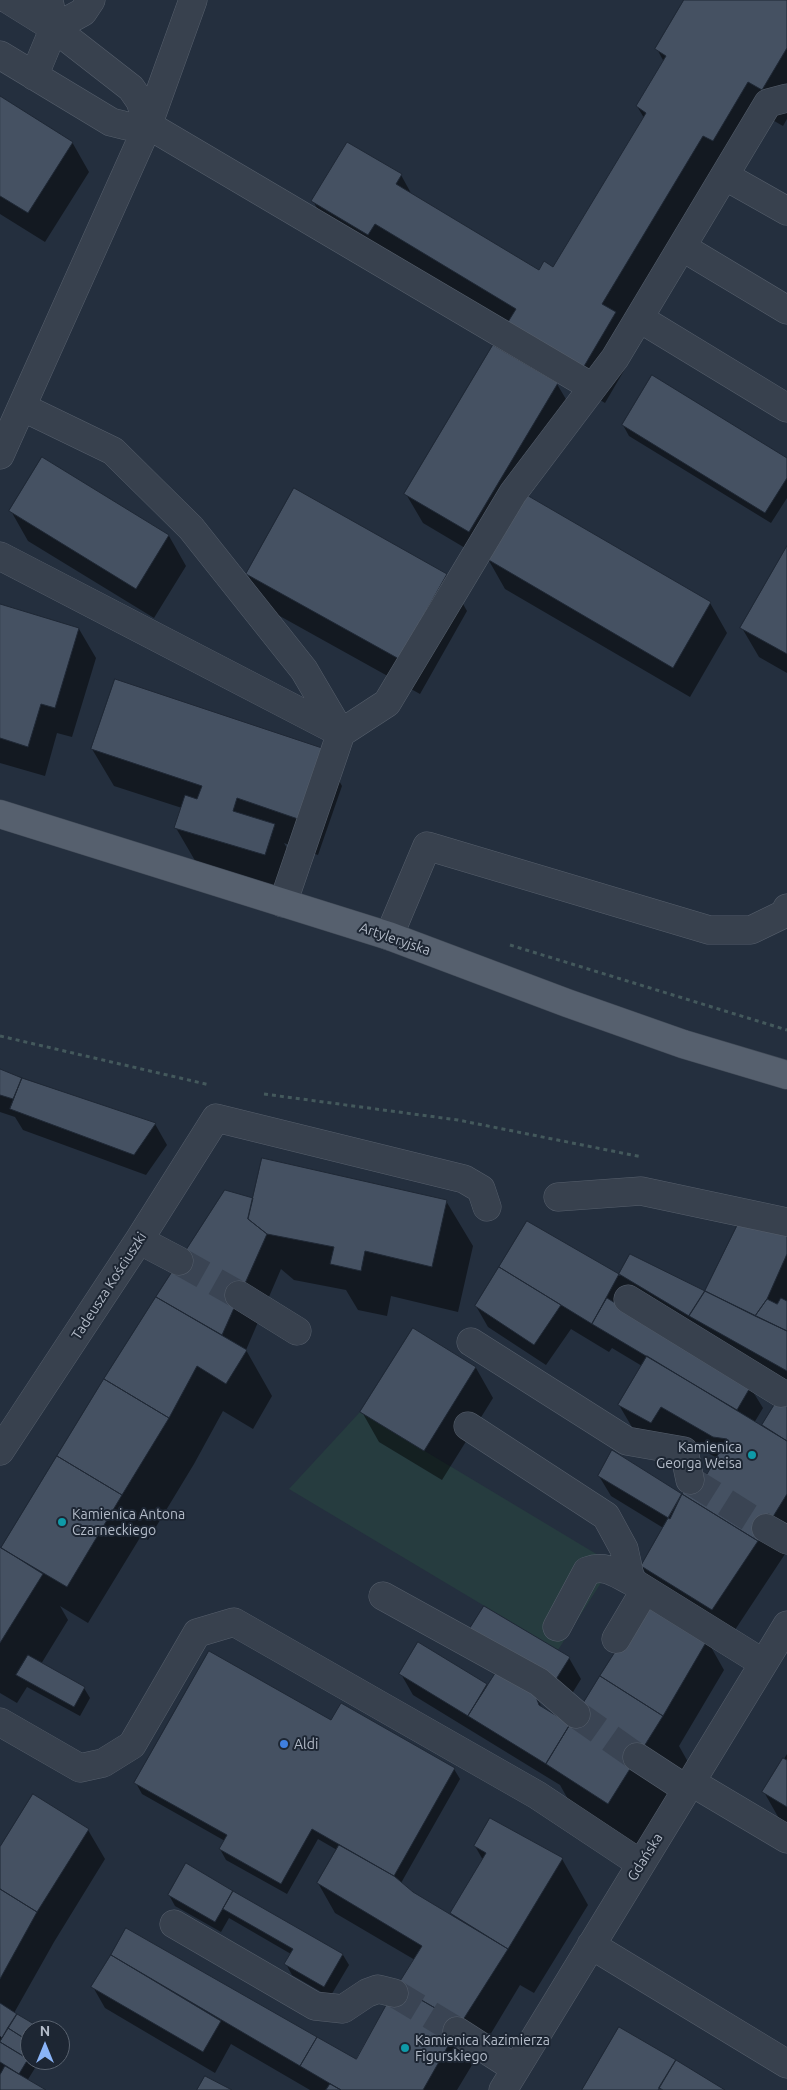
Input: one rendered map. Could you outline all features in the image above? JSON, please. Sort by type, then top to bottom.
[{"type":"main road","name":"Artyleryjska","points":[[0,814],[389,936],[567,1003],[683,1044],[787,1075]]},
{"type":"street","points":[[9,0],[54,28],[131,88],[140,100],[148,125]]},
{"type":"street","points":[[34,76],[54,28],[49,0]]},
{"type":"street","points":[[54,28],[83,12],[91,0]]},
{"type":"street","points":[[2,447],[22,407],[148,125],[193,0]]},
{"type":"street","points":[[0,55],[111,122],[128,126],[148,125],[592,388]]},
{"type":"street","points":[[283,903],[341,733],[387,703],[513,492],[615,358],[725,176],[781,105]]},
{"type":"street","points":[[725,176],[787,211]]},
{"type":"street","points":[[682,247],[787,310]]},
{"type":"street","points":[[639,318],[787,408]]},
{"type":"street","points":[[22,407],[113,451],[191,528],[304,670],[341,733]]},
{"type":"street","points":[[0,556],[341,733]]},
{"type":"street","points":[[389,936],[427,846],[709,930],[751,930],[784,914],[787,908]]},
{"type":"street","points":[[216,1118],[464,1179],[481,1189],[487,1207]]},
{"type":"street","name":"Tadeusza Kościuszki","points":[[0,1451],[140,1240],[216,1118]]},
{"type":"street","points":[[558,1197],[641,1191],[787,1222]]},
{"type":"street","points":[[140,1240],[179,1261]]},
{"type":"street","points":[[239,1295],[297,1331]]},
{"type":"street","points":[[628,1300],[781,1393]]},
{"type":"street","points":[[471,1342],[627,1441],[684,1452],[690,1480]]},
{"type":"street","points":[[468,1426],[606,1516],[624,1549],[638,1585],[616,1639]]},
{"type":"street","points":[[557,1627],[587,1571],[598,1567],[607,1569],[638,1585],[763,1663]]},
{"type":"street","points":[[383,1596],[539,1682],[576,1714]]},
{"type":"street","points":[[0,1722],[80,1768],[104,1762],[132,1745],[197,1633],[234,1622],[537,1795],[641,1864]]},
{"type":"street","name":"Gdańska","points":[[509,2080],[787,1624]]},
{"type":"street","points":[[637,1757],[787,1839]]},
{"type":"street","points":[[174,1924],[315,2006],[343,2009],[367,1992],[378,1989],[394,1992]]},
{"type":"street","points":[[591,1945],[787,2064]]},
{"type":"street","points":[[457,2031],[509,2080]]},
{"type":"path","points":[[0,1036],[228,1089],[216,1118]]},
{"type":"path","points":[[256,1093],[458,1120],[647,1158]]},
{"type":"green space","points":[[360,1412],[613,1564],[558,1650],[289,1489]]},
{"type":"building","points":[[684,0],[787,0],[787,48],[762,90],[748,82],[713,141],[703,136],[602,304],[616,312],[583,368],[508,322],[516,309],[375,224],[368,235],[311,201],[347,142],[402,174],[396,184],[539,270],[544,261],[553,267],[646,113],[636,106],[666,56],[655,49]]},
{"type":"building","points":[[0,96],[73,142],[28,213],[0,196]]},
{"type":"building","points":[[493,345],[558,383],[469,532],[404,494]]},
{"type":"building","points":[[652,375],[787,458],[787,478],[765,513],[622,425]]},
{"type":"building","points":[[42,457],[169,535],[136,589],[9,511]]},
{"type":"building","points":[[294,488],[447,574],[399,659],[246,574]]},
{"type":"building","points":[[525,494],[711,602],[673,668],[487,559]]},
{"type":"building","points":[[787,546],[787,654],[740,628]]},
{"type":"building","points":[[0,604],[79,628],[55,708],[41,704],[28,747],[0,738]]},
{"type":"building","points":[[115,679],[322,748],[298,819],[237,798],[233,811],[275,824],[265,855],[174,828],[185,795],[197,799],[202,786],[91,749]]},
{"type":"building","points":[[0,1069],[22,1078],[13,1099],[0,1095]]},
{"type":"building","points":[[22,1078],[156,1123],[134,1155],[10,1109]]},
{"type":"building","points":[[262,1158],[447,1200],[432,1267],[365,1251],[361,1271],[330,1264],[334,1247],[267,1234],[248,1219]]},
{"type":"building","points":[[225,1190],[253,1198],[248,1219],[267,1234],[222,1335],[156,1297]]},
{"type":"building","points":[[740,1220],[787,1232],[787,1254],[767,1299],[755,1316],[705,1291]]},
{"type":"building","points":[[527,1221],[619,1274],[592,1324],[499,1267]]},
{"type":"building","points":[[630,1254],[705,1291],[689,1316],[619,1274]]},
{"type":"building","points":[[499,1267],[561,1305],[534,1345],[475,1306]]},
{"type":"building","points":[[705,1291],[787,1331],[787,1371],[689,1316]]},
{"type":"building","points":[[156,1297],[247,1350],[226,1384],[197,1366],[169,1418],[104,1379]]},
{"type":"building","points":[[607,1298],[751,1386],[737,1410],[592,1324]]},
{"type":"building","points":[[781,1298],[787,1301],[787,1331],[755,1316],[767,1299],[777,1304]]},
{"type":"building","points":[[413,1328],[476,1367],[424,1451],[360,1412]]},
{"type":"building","name":"Kamienica Georga Weisa","points":[[647,1356],[787,1441],[787,1494],[758,1541],[682,1494],[696,1469],[707,1474],[727,1439],[713,1437],[661,1407],[651,1423],[618,1405]]},
{"type":"building","points":[[104,1379],[169,1418],[122,1495],[57,1456]]},
{"type":"building","points":[[787,1384],[787,1441],[762,1425]]},
{"type":"building","points":[[612,1450],[682,1494],[670,1519],[598,1476]]},
{"type":"building","name":"Kamienica Antona Czarneckiego","points":[[57,1456],[122,1495],[67,1587],[1,1548]]},
{"type":"building","points":[[682,1494],[758,1541],[712,1610],[641,1566]]},
{"type":"building","points":[[0,1547],[43,1574],[0,1643]]},
{"type":"building","points":[[647,1602],[708,1639],[663,1716],[600,1676]]},
{"type":"building","points":[[484,1606],[570,1657],[553,1684],[467,1633]]},
{"type":"building","points":[[418,1642],[487,1684],[468,1716],[399,1674]]},
{"type":"building","name":"Aldi","points":[[209,1651],[331,1720],[341,1703],[455,1768],[394,1876],[312,1829],[281,1884],[219,1849],[227,1835],[134,1783]]},
{"type":"building","points":[[28,1655],[85,1687],[74,1707],[16,1675]]},
{"type":"building","points":[[500,1666],[534,1691],[539,1705],[570,1724],[546,1764],[468,1716]]},
{"type":"building","points":[[600,1676],[663,1716],[608,1804],[546,1764]]},
{"type":"building","points":[[783,1758],[787,1760],[787,1807],[762,1792]]},
{"type":"building","points":[[33,1794],[89,1829],[37,1912],[0,1889],[0,1847]]},
{"type":"building","points":[[490,1818],[563,1858],[508,1949],[450,1913],[486,1853],[474,1846]]},
{"type":"building","points":[[339,1845],[394,1876],[413,1892],[508,1949],[461,2023],[397,1986],[422,1946],[317,1883]]},
{"type":"building","points":[[186,1863],[233,1891],[215,1922],[168,1895]]},
{"type":"building","points":[[0,1889],[37,1912],[0,1979]]},
{"type":"building","points":[[233,1891],[343,1954],[324,1987],[284,1964],[293,1949],[223,1909]]},
{"type":"building","points":[[126,1928],[317,2037],[300,2066],[111,1955]]},
{"type":"building","points":[[111,1955],[221,2021],[203,2052],[91,1987]]},
{"type":"building","name":"Kamienica Kazimierza Figurskiego","points":[[397,1986],[461,2023],[423,2090],[341,2090],[300,2066],[317,2037],[356,2059]]},
{"type":"building","points":[[0,2003],[17,2014],[2,2038],[0,2036]]},
{"type":"building","points":[[17,2014],[27,2020],[20,2020],[20,2036],[8,2028]]},
{"type":"building","points":[[619,2027],[676,2060],[658,2090],[582,2090]]},
{"type":"building","points":[[8,2028],[20,2036],[20,2054],[0,2042]]},
{"type":"building","points":[[0,2042],[20,2054],[21,2070],[19,2074],[0,2062]]},
{"type":"building","points":[[676,2060],[725,2090],[663,2090],[659,2088]]},
{"type":"building","points":[[5,2066],[46,2090],[0,2090],[0,2075]]},
{"type":"building","points":[[205,2076],[232,2090],[197,2090]]},
{"type":"building","points":[[330,2084],[341,2090],[326,2090]]},
{"type":"tunnel","points":[[179,1261],[239,1295]]},
{"type":"tunnel","points":[[690,1480],[766,1528]]},
{"type":"tunnel","points":[[576,1714],[637,1757]]},
{"type":"tunnel","points":[[394,1993],[457,2031]]},
{"type":"place","name":"Kamienica Georga Weisa","points":[[752,1455]]},
{"type":"place","name":"Kamienica Antona Czarneckiego","points":[[62,1522]]},
{"type":"place","name":"Aldi","points":[[284,1744]]},
{"type":"place","name":"Kamienica Kazimierza Figurskiego","points":[[405,2048]]}]
